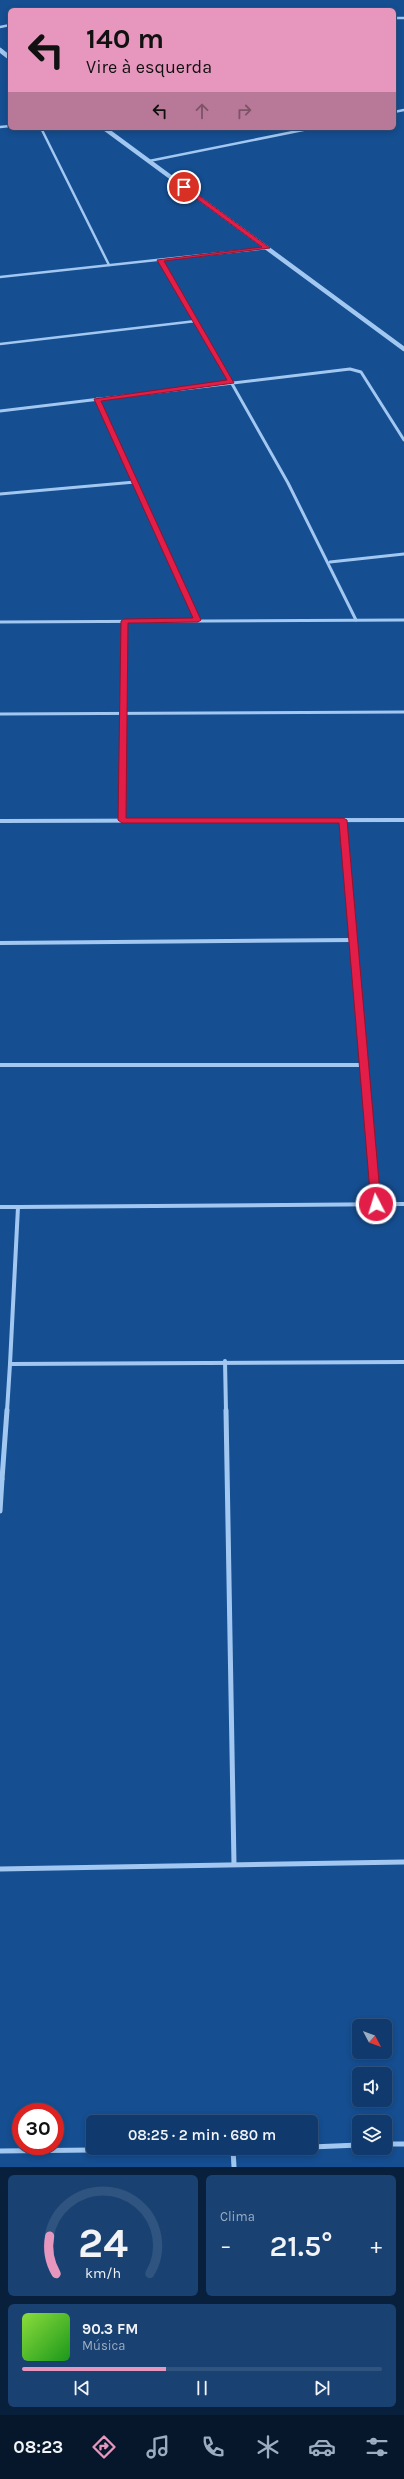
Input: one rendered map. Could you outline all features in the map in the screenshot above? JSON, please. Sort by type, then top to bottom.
[{"type":"street","points":[[0,50],[8,56]]},
{"type":"street","points":[[42,130],[109,265]]},
{"type":"street","points":[[107,130],[404,349]]},
{"type":"street","points":[[149,161],[303,130]]},
{"type":"street","points":[[0,277],[267,248]]},
{"type":"street","points":[[160,260],[231,382],[330,562],[356,620]]},
{"type":"street","points":[[0,344],[196,321]]},
{"type":"street","points":[[0,411],[342,368],[361,372],[404,440]]},
{"type":"street","points":[[97,399],[198,620]]},
{"type":"street","points":[[0,494],[135,482]]},
{"type":"street","points":[[330,562],[404,554]]},
{"type":"street","points":[[0,622],[404,620]]},
{"type":"street","points":[[122,820],[125,712],[124,621]]},
{"type":"street","points":[[0,714],[125,712],[404,712]]},
{"type":"street","points":[[343,820],[376,1204]]},
{"type":"street","points":[[0,821],[404,820]]},
{"type":"street","points":[[0,943],[354,940]]},
{"type":"street","points":[[0,1065],[363,1065]]},
{"type":"street","points":[[0,1207],[404,1204]]},
{"type":"street","points":[[0,1511],[10,1364],[18,1207]]},
{"type":"street","points":[[10,1364],[225,1361],[404,1362]]},
{"type":"street","points":[[225,1361],[234,1864]]},
{"type":"street","points":[[0,1869],[404,1862]]},
{"type":"street","points":[[392,2144],[404,2144]]},
{"type":"street","points":[[318,2147],[352,2145]]},
{"type":"street","points":[[0,2151],[86,2150]]},
{"type":"street","points":[[233,2155],[234,2167]]},
{"type":"route","points":[[184,187],[267,248],[160,260],[231,382],[97,399],[198,620],[124,621],[125,712],[122,820],[343,820],[376,1204]]}]
